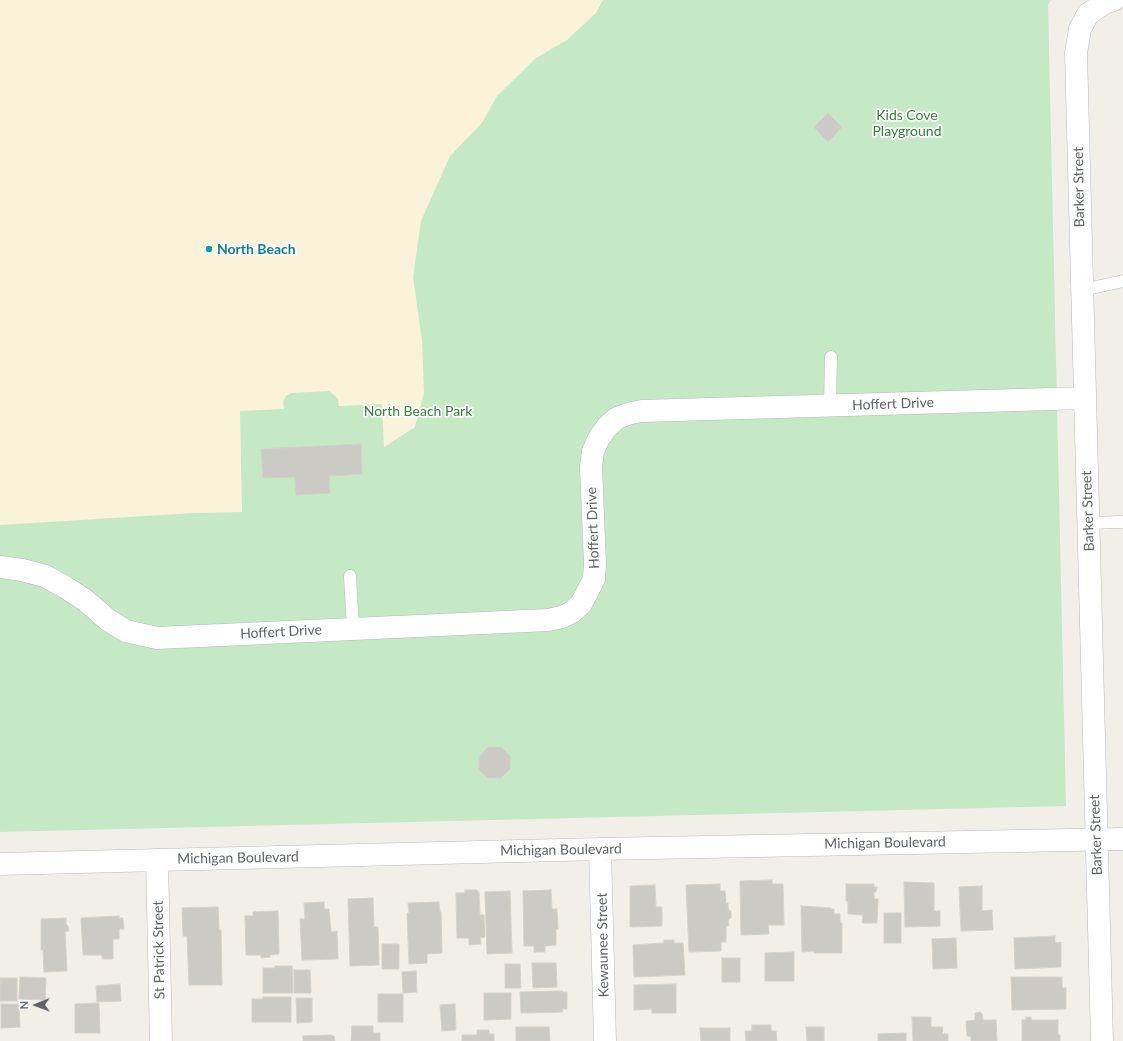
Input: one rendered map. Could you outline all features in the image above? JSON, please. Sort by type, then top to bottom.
[{"type":"street","name":"Barker Street","points":[[1102,1041],[1076,53],[1080,29],[1088,14],[1106,2],[1114,0]]},
{"type":"street","name":"Hoffert Drive","points":[[0,568],[22,570],[44,576],[65,587],[84,600],[108,620],[126,631],[157,638],[548,620],[562,617],[572,612],[581,604],[594,579],[596,564],[591,484],[593,451],[599,438],[607,427],[617,418],[642,411],[1085,398]]},
{"type":"street","name":"Michigan Boulevard","points":[[0,864],[600,849],[1123,839]]},
{"type":"street","name":"Kewaunee Street","points":[[600,849],[605,1041]]},
{"type":"street","name":"St Patrick Street","points":[[157,860],[161,1041]]},
{"type":"lane","points":[[1082,290],[1123,281]]},
{"type":"lane","points":[[830,406],[831,357]]},
{"type":"lane","points":[[1088,523],[1123,522]]},
{"type":"lane","points":[[350,576],[353,629]]},
{"type":"green space","name":"North Beach Park","points":[[0,0],[1051,0],[1048,5],[1066,806],[0,832]]},
{"type":"sand","name":"North Beach","points":[[0,0],[603,0],[596,13],[567,40],[536,58],[497,96],[482,123],[450,156],[421,221],[413,277],[422,340],[424,393],[415,427],[384,447],[382,404],[339,406],[338,399],[329,391],[291,393],[286,396],[283,402],[284,409],[240,411],[242,512],[194,513],[0,525]]},
{"type":"building","points":[[828,113],[842,127],[828,142],[814,127]]},
{"type":"building","points":[[361,444],[362,474],[329,476],[330,493],[296,495],[295,477],[263,478],[261,449]]},
{"type":"building","points":[[488,747],[501,747],[510,756],[510,769],[501,778],[488,778],[479,770],[479,757]]},
{"type":"building","points":[[772,880],[772,884],[783,884],[784,925],[768,925],[769,934],[741,935],[740,881]]},
{"type":"building","points":[[904,882],[934,883],[934,911],[940,911],[940,926],[905,927]]},
{"type":"building","points":[[720,884],[720,891],[725,891],[726,903],[728,903],[728,909],[731,911],[731,918],[728,920],[729,926],[726,926],[726,942],[721,942],[721,951],[689,952],[686,885]]},
{"type":"building","points":[[846,884],[874,884],[874,887],[877,887],[876,892],[874,892],[874,899],[878,899],[877,923],[862,923],[863,915],[848,914]]},
{"type":"building","points":[[655,885],[656,907],[662,907],[662,926],[630,927],[630,886]]},
{"type":"building","points":[[982,886],[982,911],[992,910],[993,930],[961,931],[959,887]]},
{"type":"building","points":[[465,890],[477,890],[478,893],[479,892],[480,915],[484,915],[485,937],[480,938],[481,944],[469,945],[469,938],[457,938],[456,893],[465,893]]},
{"type":"building","points":[[551,890],[552,909],[557,909],[558,929],[556,929],[556,945],[545,946],[545,952],[534,952],[534,946],[524,946],[523,891]]},
{"type":"building","points":[[510,891],[512,953],[487,954],[485,892]]},
{"type":"building","points":[[373,898],[374,927],[378,927],[379,965],[350,966],[348,899]]},
{"type":"building","points":[[324,902],[324,909],[329,909],[331,932],[337,931],[338,959],[302,960],[300,919],[305,919],[304,903]]},
{"type":"building","points":[[439,902],[441,912],[442,953],[427,954],[427,963],[409,964],[408,903]]},
{"type":"building","points":[[801,906],[831,908],[834,909],[834,914],[840,914],[840,923],[842,923],[842,953],[814,953],[814,951],[802,952]]},
{"type":"building","points":[[218,907],[219,930],[221,930],[222,985],[189,985],[187,936],[183,936],[182,908]]},
{"type":"building","points":[[278,911],[279,954],[261,958],[261,955],[246,955],[245,916],[253,916],[253,912]]},
{"type":"building","points":[[884,913],[901,913],[901,943],[884,943]]},
{"type":"building","points":[[119,916],[119,918],[123,918],[124,929],[119,929],[119,939],[113,939],[113,959],[102,959],[102,955],[83,955],[81,918]]},
{"type":"building","points":[[66,918],[66,924],[69,931],[65,932],[67,971],[44,972],[43,949],[41,950],[41,919]]},
{"type":"building","points":[[1055,936],[1055,943],[1061,942],[1061,967],[1015,969],[1014,938]]},
{"type":"building","points":[[956,938],[957,968],[933,969],[932,939]]},
{"type":"building","points":[[664,940],[674,940],[674,943],[683,943],[685,975],[634,977],[633,945],[664,943]]},
{"type":"building","points":[[382,944],[399,944],[399,969],[382,969]]},
{"type":"building","points":[[794,952],[794,981],[765,981],[765,953]]},
{"type":"building","points":[[722,958],[740,958],[740,982],[722,982]]},
{"type":"building","points":[[532,963],[556,963],[557,987],[533,988]]},
{"type":"building","points":[[505,964],[520,964],[521,988],[505,988]]},
{"type":"building","points":[[275,966],[292,966],[293,993],[263,993],[263,968],[275,968]]},
{"type":"building","points":[[294,970],[310,970],[311,993],[294,993]]},
{"type":"building","points":[[416,971],[417,992],[403,993],[402,972]]},
{"type":"building","points":[[20,977],[46,978],[45,1000],[19,999]]},
{"type":"building","points":[[1011,977],[1062,977],[1062,988],[1066,988],[1066,1009],[1012,1010]]},
{"type":"building","points":[[0,978],[17,978],[17,1001],[0,1001]]},
{"type":"building","points":[[120,984],[121,1001],[97,1002],[96,986]]},
{"type":"building","points":[[676,984],[676,1013],[652,1013],[652,1009],[634,1010],[634,985]]},
{"type":"building","points":[[520,992],[567,992],[567,1009],[562,1009],[563,1012],[521,1013]]},
{"type":"building","points":[[484,993],[511,993],[511,1019],[484,1020]]},
{"type":"building","points":[[378,994],[403,994],[403,1022],[378,1022]]},
{"type":"building","points":[[263,997],[291,997],[291,1022],[252,1022],[252,999],[263,999]]},
{"type":"building","points":[[296,998],[312,998],[312,1022],[297,1023]]},
{"type":"building","points":[[99,1003],[100,1033],[75,1033],[75,1004]]},
{"type":"building","points":[[1,1004],[19,1004],[20,1027],[1,1028]]},
{"type":"building","points":[[455,1004],[456,1030],[442,1031],[440,1005]]},
{"type":"building","points":[[980,1012],[983,1020],[996,1020],[997,1041],[971,1041],[971,1036],[967,1036],[966,1021],[975,1020],[975,1013]]},
{"type":"building","points":[[912,1017],[931,1017],[931,1027],[943,1027],[942,1034],[948,1034],[948,1041],[913,1041]]},
{"type":"building","points":[[1026,1017],[1031,1017],[1031,1020],[1058,1020],[1058,1035],[1060,1035],[1060,1041],[1022,1041],[1022,1020],[1026,1020]]},
{"type":"building","points":[[752,1025],[771,1025],[771,1031],[776,1031],[777,1041],[746,1041],[745,1031],[752,1031]]},
{"type":"building","points":[[352,1026],[373,1026],[373,1033],[380,1033],[380,1041],[351,1041]]},
{"type":"building","points":[[516,1027],[549,1027],[550,1041],[516,1041]]},
{"type":"building","points":[[806,1027],[824,1027],[824,1041],[807,1041]]},
{"type":"building","points":[[700,1028],[730,1028],[730,1041],[701,1041]]},
{"type":"building","points":[[477,1030],[489,1030],[489,1034],[494,1034],[494,1041],[462,1041],[462,1035],[477,1035]]},
{"type":"building","points":[[906,1033],[906,1041],[878,1041],[878,1034]]},
{"type":"building","points":[[303,1036],[334,1036],[335,1041],[303,1041]]},
{"type":"place","name":"North Beach","points":[[209,249]]},
{"type":"park label","name":"Kids Cove Playground","points":[[907,124]]}]
